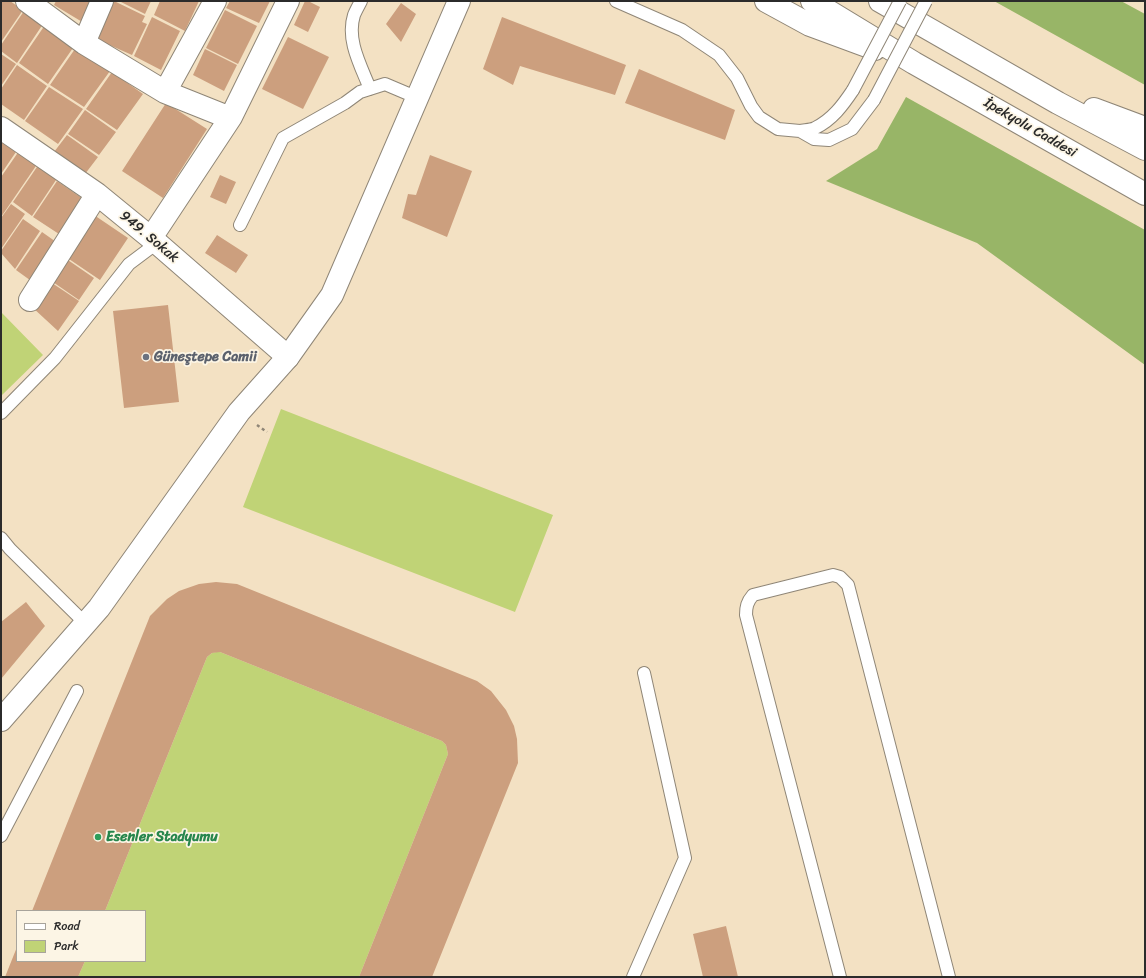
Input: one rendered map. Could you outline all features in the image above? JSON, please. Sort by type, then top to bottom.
[{"type":"main road","points":[[27,1],[84,43],[165,92],[230,118]]},
{"type":"main road","points":[[84,43],[102,1]]},
{"type":"main road","points":[[165,92],[215,1]]},
{"type":"main road","points":[[154,240],[230,118],[288,1]]},
{"type":"main road","points":[[1,720],[99,608],[239,412],[288,357],[332,295],[460,1]]},
{"type":"main road","points":[[766,1],[810,25],[852,42],[914,63]]},
{"type":"main road","points":[[812,1],[914,63]]},
{"type":"main road","points":[[880,1],[1058,103],[1145,149]]},
{"type":"main road","name":"İpekyolu Caddesi","points":[[914,63],[1145,194]]},
{"type":"main road","points":[[1058,103],[1098,110],[1145,128]]},
{"type":"main road","name":"949. Sokak","points":[[1,128],[97,194],[154,240],[288,357]]},
{"type":"main road","points":[[30,300],[97,194]]},
{"type":"lane","points":[[362,1],[355,13],[352,32],[357,57],[370,89]]},
{"type":"lane","points":[[616,1],[682,30],[719,55],[737,78],[751,106],[759,117],[778,129],[800,131],[814,129],[834,115],[844,104],[853,90],[900,1]]},
{"type":"lane","points":[[800,131],[814,139],[829,140],[852,129],[874,100],[926,1]]},
{"type":"lane","points":[[240,224],[283,138],[345,103],[360,92],[385,84],[418,98]]},
{"type":"lane","points":[[1,413],[56,358],[129,264],[154,240]]},
{"type":"lane","points":[[1,538],[10,549],[85,623]]},
{"type":"lane","points":[[840,977],[746,616],[746,607],[753,595],[833,575],[840,577],[848,586],[949,977]]},
{"type":"lane","points":[[633,977],[685,858],[644,673]]},
{"type":"lane","points":[[1,836],[77,691]]},
{"type":"green space","points":[[994,1],[1121,1],[1145,14],[1145,85]]},
{"type":"green space","points":[[906,97],[1145,230],[1145,365],[977,243],[826,181],[877,149]]},
{"type":"green space","points":[[1,312],[43,355],[1,396]]},
{"type":"green space","points":[[281,409],[553,515],[515,612],[243,507]]},
{"type":"green space","points":[[220,652],[442,741],[446,745],[448,754],[359,977],[78,977],[85,962],[146,962],[146,910],[105,910],[207,657],[212,653]]},
{"type":"building","points":[[1,1],[10,1],[23,10],[1,42]]},
{"type":"building","points":[[56,1],[94,1],[84,23],[54,5]]},
{"type":"building","points":[[114,1],[145,16],[142,22],[147,24],[132,55],[96,39]]},
{"type":"building","points":[[119,1],[151,1],[145,14]]},
{"type":"building","points":[[160,1],[199,1],[185,31],[154,15]]},
{"type":"building","points":[[230,1],[270,1],[259,23],[226,8]]},
{"type":"building","points":[[305,1],[320,7],[308,32],[294,25]]},
{"type":"building","points":[[401,3],[416,14],[401,42],[386,24]]},
{"type":"building","points":[[225,10],[257,26],[238,64],[206,48]]},
{"type":"building","points":[[24,11],[43,24],[17,63],[1,51],[1,45]]},
{"type":"building","points":[[152,17],[180,31],[161,70],[134,56]]},
{"type":"building","points":[[502,17],[626,65],[615,95],[520,66],[513,85],[483,69]]},
{"type":"building","points":[[45,25],[75,45],[48,84],[19,63]]},
{"type":"building","points":[[288,37],[329,57],[303,109],[262,89]]},
{"type":"building","points":[[77,46],[110,71],[84,107],[50,85]]},
{"type":"building","points":[[205,49],[237,65],[224,91],[193,75]]},
{"type":"building","points":[[1,54],[16,64],[1,86]]},
{"type":"building","points":[[17,65],[47,86],[24,120],[1,104],[1,89]]},
{"type":"building","points":[[639,69],[735,110],[725,140],[625,103]]},
{"type":"building","points":[[112,72],[143,94],[117,130],[86,109]]},
{"type":"building","points":[[49,87],[83,109],[58,144],[25,121]]},
{"type":"building","points":[[166,103],[207,129],[163,198],[122,171]]},
{"type":"building","points":[[85,110],[116,132],[99,155],[68,134]]},
{"type":"building","points":[[67,135],[98,157],[85,174],[54,152]]},
{"type":"building","points":[[1,137],[18,149],[1,174]]},
{"type":"building","points":[[19,151],[38,163],[1,217],[1,177]]},
{"type":"building","points":[[430,155],[472,171],[447,237],[402,218],[408,194],[416,195]]},
{"type":"building","points":[[39,164],[58,177],[32,216],[13,202]]},
{"type":"building","points":[[220,175],[236,182],[226,204],[210,197]]},
{"type":"building","points":[[57,181],[86,201],[62,236],[33,217]]},
{"type":"building","points":[[11,204],[25,214],[1,249],[1,218]]},
{"type":"building","points":[[94,215],[128,238],[100,280],[66,257]]},
{"type":"building","points":[[23,219],[40,231],[15,269],[1,253],[1,251]]},
{"type":"building","points":[[42,232],[59,244],[34,283],[16,270]]},
{"type":"building","points":[[217,235],[248,255],[236,273],[205,253]]},
{"type":"building","points":[[65,258],[94,278],[79,300],[50,280]]},
{"type":"building","points":[[49,281],[79,301],[58,331],[32,307]]},
{"type":"building","name":"Güneştepe Camii","points":[[168,305],[179,402],[124,408],[113,311]]},
{"type":"building","name":"Esenler Stadyumu","points":[[216,582],[237,584],[477,681],[491,691],[506,710],[514,726],[517,739],[518,763],[432,977],[359,977],[448,754],[446,745],[442,741],[220,652],[212,653],[207,657],[105,910],[32,910],[150,616],[167,599],[179,591],[199,584]]},
{"type":"building","points":[[26,602],[45,626],[1,679],[1,622]]},
{"type":"building","points":[[726,926],[738,977],[703,977],[693,934]]},
{"type":"building","points":[[16,950],[16,962],[85,962],[78,977],[5,977]]},
{"type":"place","name":"Güneştepe Camii","points":[[146,357]]},
{"type":"place","name":"Esenler Stadyumu","points":[[98,837]]}]
